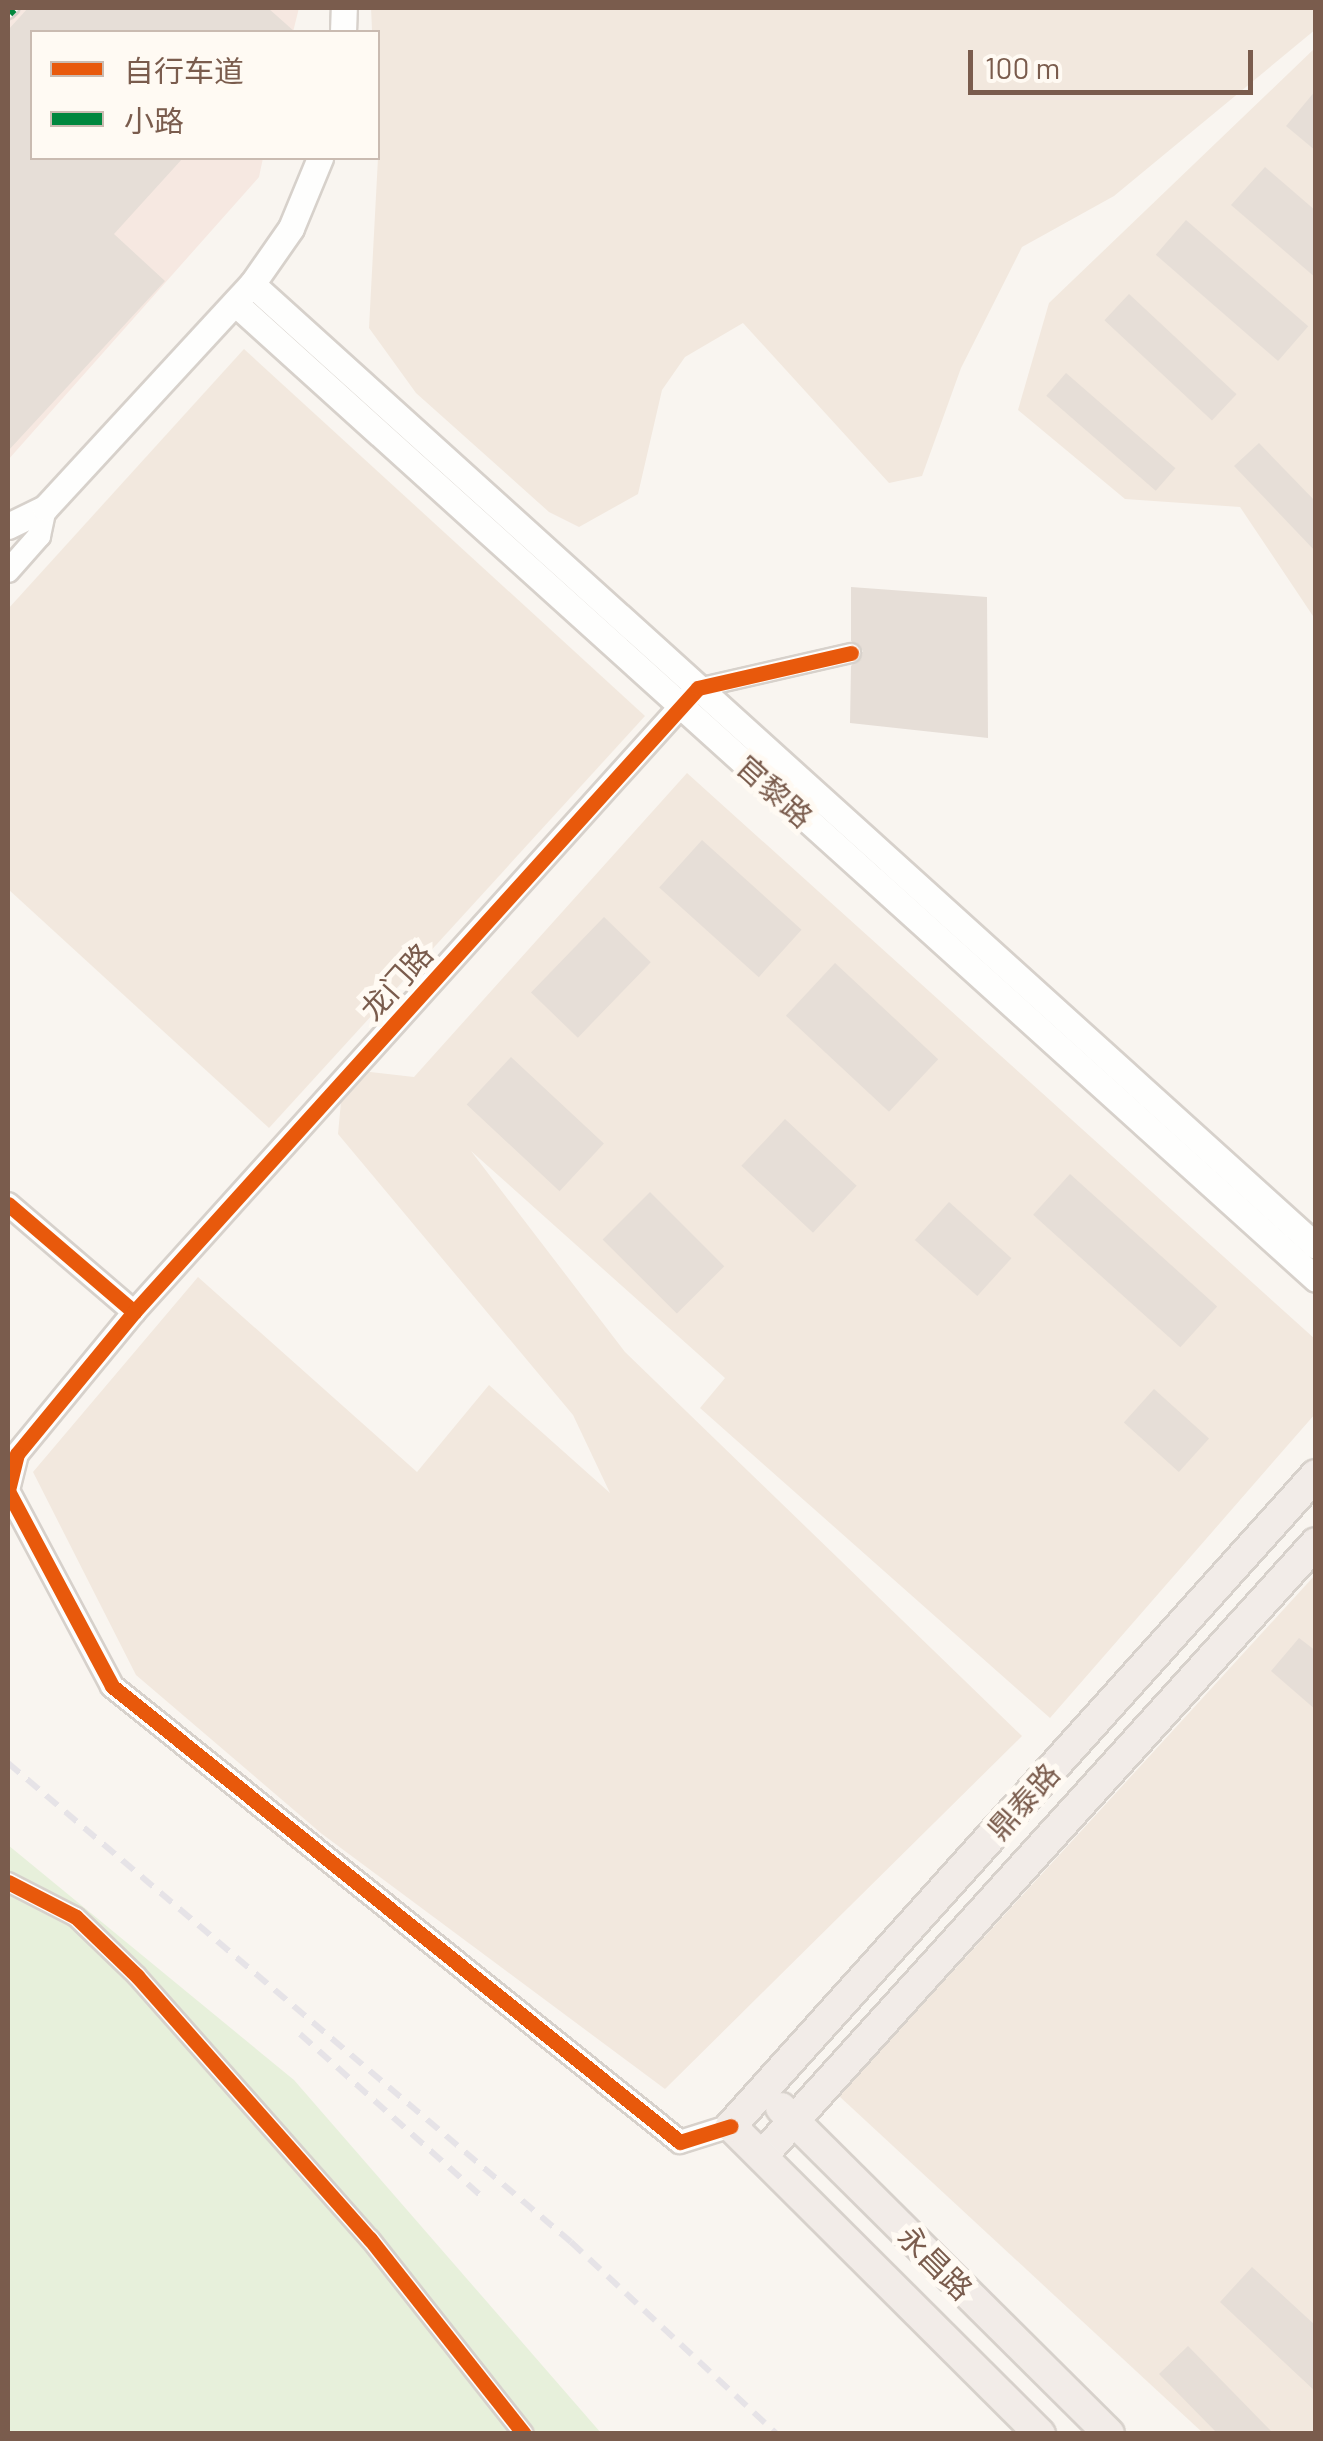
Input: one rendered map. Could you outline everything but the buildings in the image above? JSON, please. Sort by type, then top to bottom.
[{"type":"highway","name":"鼎泰路","points":[[731,2126],[1316,1475]]},
{"type":"highway","name":"鼎泰路","points":[[762,2156],[1316,1543]]},
{"type":"highway","name":"永昌路","points":[[763,2090],[1109,2434]]},
{"type":"highway","name":"永昌路","points":[[731,2126],[1040,2434]]},
{"type":"main road","points":[[8,526],[45,508],[243,294],[291,228],[319,160]]},
{"type":"main road","name":"官黎路","points":[[243,294],[690,697],[1316,1246]]},
{"type":"main road","name":"官黎路","points":[[690,697],[1316,1279]]},
{"type":"street","points":[[8,571],[39,536],[45,508]]},
{"type":"street","points":[[690,697],[851,653]]},
{"type":"street","name":"龙门路","points":[[690,697],[134,1312],[17,1454],[8,1491],[112,1686],[680,2142],[731,2126]]},
{"type":"street","points":[[8,1204],[134,1312]]},
{"type":"street","points":[[8,1882],[76,1917],[137,1976],[370,2239],[524,2434]]},
{"type":"shaded area","points":[[8,8],[299,8],[294,30],[30,30],[30,160],[263,160],[259,177],[8,460]]},
{"type":"shaded area","points":[[371,8],[1315,8],[1316,29],[1114,196],[1022,247],[961,368],[922,476],[889,483],[743,323],[685,357],[662,390],[638,494],[579,527],[549,512],[416,393],[369,328],[380,160],[380,30],[372,30]]},
{"type":"shaded area","points":[[1315,48],[1315,619],[1240,507],[1125,499],[1018,410],[1049,303]]},
{"type":"shaded area","points":[[244,349],[645,716],[269,1128],[8,889],[8,609]]},
{"type":"shaded area","points":[[687,773],[1315,1339],[1315,1414],[1050,1718],[700,1408],[725,1378],[471,1151],[625,1352],[1022,1736],[665,2089],[322,1834],[136,1675],[33,1472],[198,1277],[417,1472],[489,1385],[610,1493],[573,1415],[338,1134],[344,1069],[414,1077]]},
{"type":"shaded area","points":[[1315,1575],[1315,2433],[1203,2433],[839,2096]]},
{"type":"green space","points":[[8,1845],[294,2080],[601,2433],[8,2433]]},
{"type":"railway","points":[[8,1763],[571,2242],[777,2434]]},
{"type":"railway","points":[[300,2034],[481,2196]]},
{"type":"marked path","points":[[8,12],[12,8]]},
{"type":"cycle path","points":[[134,1312],[698,688],[851,653]]},
{"type":"cycle path","points":[[8,1204],[134,1312],[17,1454],[8,1491],[112,1686],[680,2142],[731,2126]]},
{"type":"cycle path","points":[[8,1882],[76,1917],[137,1976],[370,2239],[524,2434]]}]
